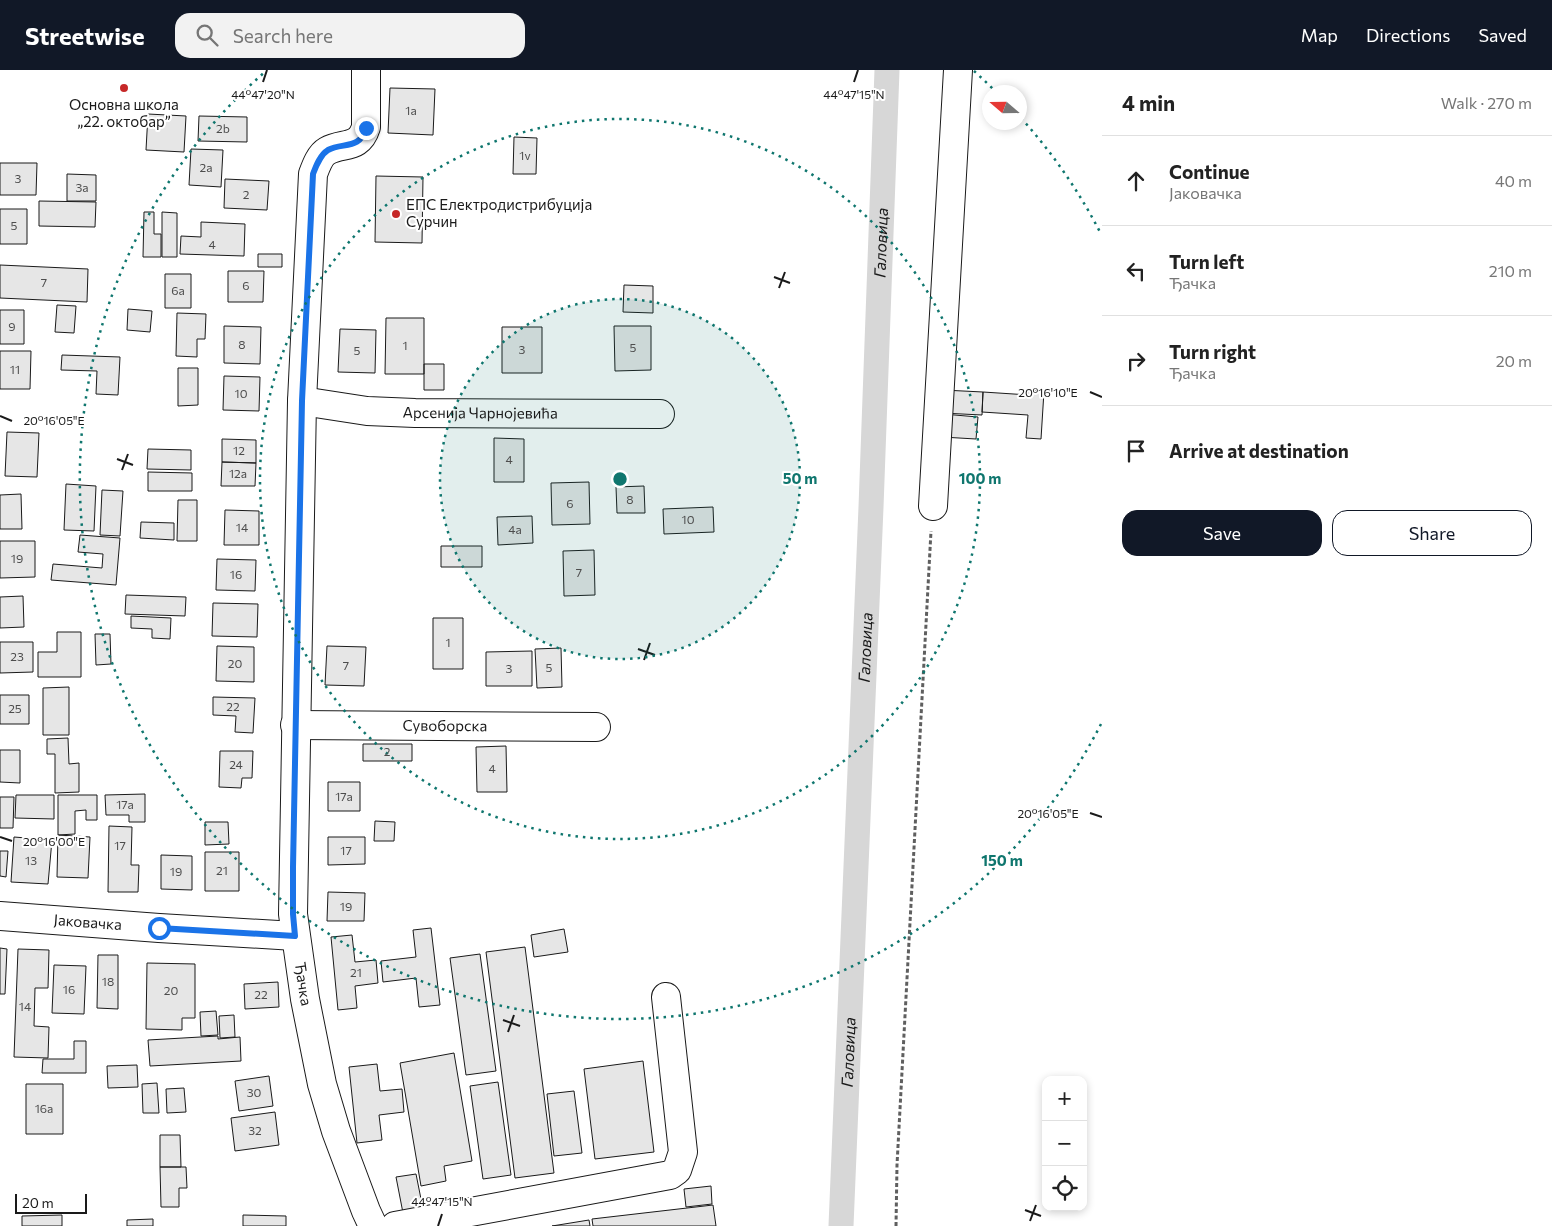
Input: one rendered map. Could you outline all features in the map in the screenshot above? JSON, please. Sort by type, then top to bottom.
[{"type":"street","name":"Ђачка","points":[[366,70],[366,128],[364,133],[358,141],[333,148],[323,154],[313,174],[302,401],[293,914],[305,999],[322,1084],[339,1138],[373,1226]]},
{"type":"street","points":[[933,506],[958,70]]},
{"type":"street","name":"Арсенија Чарнојевића","points":[[302,401],[367,411],[415,413],[660,414]]},
{"type":"street","name":"Сувоборска","points":[[295,725],[596,727]]},
{"type":"street","name":"Јаковачка","points":[[0,916],[295,936]]},
{"type":"street","points":[[395,1226],[670,1174],[677,1170],[684,1152],[666,997]]},
{"type":"path","points":[[896,1226],[897,1165],[933,506]]},
{"type":"building","points":[[390,88],[435,89],[433,135],[388,133]]},
{"type":"building","points":[[148,114],[186,116],[184,152],[146,150]]},
{"type":"building","points":[[199,116],[247,117],[247,142],[198,141]]},
{"type":"building","points":[[514,137],[537,138],[536,174],[513,174]]},
{"type":"building","points":[[191,149],[223,150],[221,187],[189,185]]},
{"type":"building","points":[[0,163],[37,163],[36,195],[0,195]]},
{"type":"building","points":[[67,174],[96,175],[96,201],[67,201]]},
{"type":"building","points":[[376,176],[423,177],[422,243],[375,242]]},
{"type":"building","points":[[225,179],[269,181],[267,210],[224,208]]},
{"type":"building","points":[[39,201],[96,202],[95,227],[39,226]]},
{"type":"building","points":[[0,209],[27,209],[27,244],[0,244]]},
{"type":"building","points":[[144,212],[154,212],[154,234],[161,234],[161,257],[143,257]]},
{"type":"building","points":[[162,212],[177,213],[177,257],[162,257]]},
{"type":"building","points":[[201,222],[245,224],[244,256],[180,254],[181,236],[201,237]]},
{"type":"building","points":[[258,254],[282,254],[282,267],[258,267]]},
{"type":"building","points":[[0,265],[88,269],[87,302],[0,298]]},
{"type":"building","points":[[228,271],[264,271],[263,302],[228,302]]},
{"type":"building","points":[[165,274],[191,274],[191,308],[165,308]]},
{"type":"building","points":[[624,285],[653,286],[653,313],[623,312]]},
{"type":"building","points":[[57,305],[76,306],[74,333],[55,332]]},
{"type":"building","points":[[128,309],[152,311],[150,332],[127,330]]},
{"type":"building","points":[[0,310],[24,310],[24,344],[0,344]]},
{"type":"building","points":[[177,313],[206,314],[205,339],[197,339],[197,357],[176,356]]},
{"type":"building","points":[[386,318],[424,318],[424,374],[385,374]]},
{"type":"building","points":[[224,326],[261,327],[260,364],[224,363]]},
{"type":"building","points":[[614,326],[651,326],[651,370],[615,371]]},
{"type":"building","points":[[502,327],[542,327],[542,373],[502,373]]},
{"type":"building","points":[[340,329],[376,330],[375,373],[338,372]]},
{"type":"building","points":[[0,351],[31,351],[30,389],[0,389]]},
{"type":"building","points":[[62,355],[120,357],[118,395],[96,394],[97,371],[61,370]]},
{"type":"building","points":[[424,364],[444,364],[444,390],[424,390]]},
{"type":"building","points":[[178,368],[198,368],[198,405],[178,406]]},
{"type":"building","points":[[224,376],[260,377],[259,411],[223,410]]},
{"type":"building","points":[[943,390],[983,392],[982,415],[942,413]]},
{"type":"building","points":[[1029,390],[1044,391],[1041,439],[1026,438],[1028,415],[982,412],[983,392],[1029,395]]},
{"type":"building","points":[[943,414],[978,417],[976,439],[942,437]]},
{"type":"building","points":[[7,432],[39,433],[37,477],[5,476]]},
{"type":"building","points":[[494,438],[524,439],[524,482],[494,482]]},
{"type":"building","points":[[222,439],[256,440],[256,463],[222,462]]},
{"type":"building","points":[[148,449],[191,450],[191,470],[147,469]]},
{"type":"building","points":[[222,462],[256,463],[255,486],[221,486]]},
{"type":"building","points":[[148,472],[192,473],[192,491],[148,491]]},
{"type":"building","points":[[589,482],[590,524],[552,525],[551,483]]},
{"type":"building","points":[[66,484],[96,486],[94,531],[64,530]]},
{"type":"building","points":[[644,486],[645,513],[617,513],[616,487]]},
{"type":"building","points":[[102,490],[123,491],[120,536],[100,535]]},
{"type":"building","points":[[21,494],[22,529],[0,529],[0,495]]},
{"type":"building","points":[[178,500],[197,500],[197,541],[177,541]]},
{"type":"building","points":[[713,507],[714,532],[664,534],[663,509]]},
{"type":"building","points":[[225,510],[259,511],[259,545],[224,545]]},
{"type":"building","points":[[532,516],[533,543],[498,545],[497,517]]},
{"type":"building","points":[[141,522],[174,523],[174,540],[140,538]]},
{"type":"building","points":[[80,535],[120,538],[116,585],[51,580],[53,564],[102,568],[103,554],[78,552]]},
{"type":"building","points":[[0,541],[35,541],[35,577],[0,578]]},
{"type":"building","points":[[441,546],[482,546],[482,567],[441,567]]},
{"type":"building","points":[[594,550],[595,595],[564,596],[563,551]]},
{"type":"building","points":[[217,559],[256,560],[255,591],[216,590]]},
{"type":"building","points":[[126,595],[186,597],[185,616],[125,614]]},
{"type":"building","points":[[23,596],[24,627],[0,628],[0,597]]},
{"type":"building","points":[[213,603],[258,604],[257,637],[212,636]]},
{"type":"building","points":[[131,616],[171,618],[170,639],[152,638],[152,629],[131,628]]},
{"type":"building","points":[[433,618],[463,618],[463,669],[433,669]]},
{"type":"building","points":[[57,632],[81,632],[81,677],[38,677],[38,652],[57,652]]},
{"type":"building","points":[[95,634],[110,634],[111,664],[96,665]]},
{"type":"building","points":[[0,642],[33,642],[33,672],[0,673]]},
{"type":"building","points":[[217,646],[254,647],[254,682],[216,681]]},
{"type":"building","points":[[327,646],[366,647],[364,686],[325,685]]},
{"type":"building","points":[[561,648],[562,687],[537,688],[535,649]]},
{"type":"building","points":[[532,651],[532,686],[486,686],[486,652]]},
{"type":"building","points":[[69,687],[69,735],[43,735],[43,688]]},
{"type":"building","points":[[0,695],[29,695],[29,724],[0,724]]},
{"type":"building","points":[[213,697],[255,698],[253,733],[235,732],[236,716],[213,715]]},
{"type":"building","points":[[68,738],[69,764],[79,763],[79,792],[55,793],[55,754],[47,754],[47,739]]},
{"type":"building","points":[[363,744],[412,744],[412,761],[363,761]]},
{"type":"building","points":[[506,746],[507,792],[477,792],[476,747]]},
{"type":"building","points":[[0,750],[20,750],[20,783],[0,782]]},
{"type":"building","points":[[220,751],[253,751],[252,778],[242,778],[241,788],[219,787]]},
{"type":"building","points":[[328,782],[360,782],[360,811],[328,811]]},
{"type":"building","points":[[145,794],[145,822],[129,822],[129,815],[106,815],[105,795]]},
{"type":"building","points":[[16,795],[54,795],[54,819],[15,818]]},
{"type":"building","points":[[58,795],[97,795],[97,820],[86,820],[86,810],[75,811],[75,834],[58,835]]},
{"type":"building","points":[[0,797],[14,797],[13,828],[0,828]]},
{"type":"building","points":[[375,821],[395,822],[394,841],[374,841]]},
{"type":"building","points":[[205,822],[228,822],[229,844],[205,845]]},
{"type":"building","points":[[109,826],[132,827],[131,865],[139,865],[138,892],[108,892]]},
{"type":"building","points":[[58,835],[90,837],[88,878],[57,877]]},
{"type":"building","points":[[14,837],[52,840],[48,884],[11,882]]},
{"type":"building","points":[[328,837],[365,837],[365,864],[328,865]]},
{"type":"building","points":[[0,851],[8,851],[6,877],[0,876]]},
{"type":"building","points":[[205,852],[239,852],[239,891],[205,891]]},
{"type":"building","points":[[161,855],[192,856],[192,890],[161,889]]},
{"type":"building","points":[[328,892],[365,893],[364,921],[327,921]]},
{"type":"building","points":[[431,928],[440,1005],[419,1007],[416,978],[383,982],[381,961],[416,957],[413,930]]},
{"type":"building","points":[[564,929],[568,952],[534,957],[531,935]]},
{"type":"building","points":[[352,935],[355,962],[376,960],[378,983],[355,986],[357,1008],[338,1010],[331,937]]},
{"type":"building","points":[[525,947],[554,1173],[515,1178],[486,952]]},
{"type":"building","points":[[0,948],[7,949],[5,994],[0,994]]},
{"type":"building","points":[[18,949],[49,950],[48,988],[35,988],[34,1026],[49,1027],[48,1058],[14,1057]]},
{"type":"building","points":[[480,954],[496,1071],[466,1075],[450,958]]},
{"type":"building","points":[[98,955],[118,955],[118,1009],[97,1008]]},
{"type":"building","points":[[147,963],[195,964],[195,1018],[182,1018],[182,1030],[146,1029]]},
{"type":"building","points":[[54,965],[86,966],[84,1014],[52,1013]]},
{"type":"building","points":[[278,982],[279,1007],[245,1009],[244,984]]},
{"type":"building","points":[[216,1011],[218,1035],[201,1036],[200,1012]]},
{"type":"building","points":[[234,1015],[235,1037],[220,1038],[219,1016]]},
{"type":"building","points":[[218,1036],[218,1039],[240,1037],[241,1061],[150,1066],[148,1040]]},
{"type":"building","points":[[74,1041],[86,1041],[86,1073],[42,1073],[43,1059],[74,1059]]},
{"type":"building","points":[[454,1053],[472,1161],[444,1166],[446,1181],[421,1186],[400,1063]]},
{"type":"building","points":[[643,1061],[654,1152],[595,1159],[584,1069]]},
{"type":"building","points":[[377,1064],[380,1091],[402,1089],[404,1112],[379,1115],[382,1140],[357,1143],[349,1067]]},
{"type":"building","points":[[137,1065],[138,1087],[108,1088],[107,1066]]},
{"type":"building","points":[[269,1076],[273,1106],[239,1111],[235,1081]]},
{"type":"building","points":[[498,1082],[511,1175],[483,1179],[470,1086]]},
{"type":"building","points":[[157,1083],[159,1113],[143,1113],[142,1084]]},
{"type":"building","points":[[26,1084],[63,1084],[63,1134],[26,1134]]},
{"type":"building","points":[[184,1088],[186,1112],[167,1113],[166,1089]]},
{"type":"building","points":[[574,1091],[582,1153],[554,1156],[547,1094]]},
{"type":"building","points":[[275,1112],[279,1145],[235,1151],[231,1118]]},
{"type":"building","points":[[160,1135],[180,1135],[181,1167],[160,1167]]},
{"type":"building","points":[[160,1167],[186,1167],[187,1188],[179,1188],[179,1207],[161,1207]]},
{"type":"building","points":[[416,1174],[423,1209],[403,1213],[396,1177]]},
{"type":"building","points":[[711,1186],[712,1204],[686,1207],[684,1189]]},
{"type":"building","points":[[713,1205],[716,1226],[593,1226],[592,1219]]},
{"type":"building","points":[[62,1215],[62,1226],[22,1226],[22,1216]]},
{"type":"building","points":[[243,1215],[286,1216],[286,1226],[243,1226]]},
{"type":"building","points":[[153,1219],[153,1226],[127,1226],[127,1220]]},
{"type":"building","points":[[589,1220],[590,1226],[552,1226]]},
{"type":"waterway","name":"Галовица","points":[[841,1226],[887,70]]},
{"type":"place","name":"Основна школа „22. октобар”","points":[[124,88]]},
{"type":"place","name":"ЕПС Електродистрибуција Сурчин","points":[[396,214]]},
{"type":"route","points":[[159,928],[295,936],[293,867],[302,401],[313,174],[323,154],[333,148],[353,144],[358,141],[366,128]]}]
